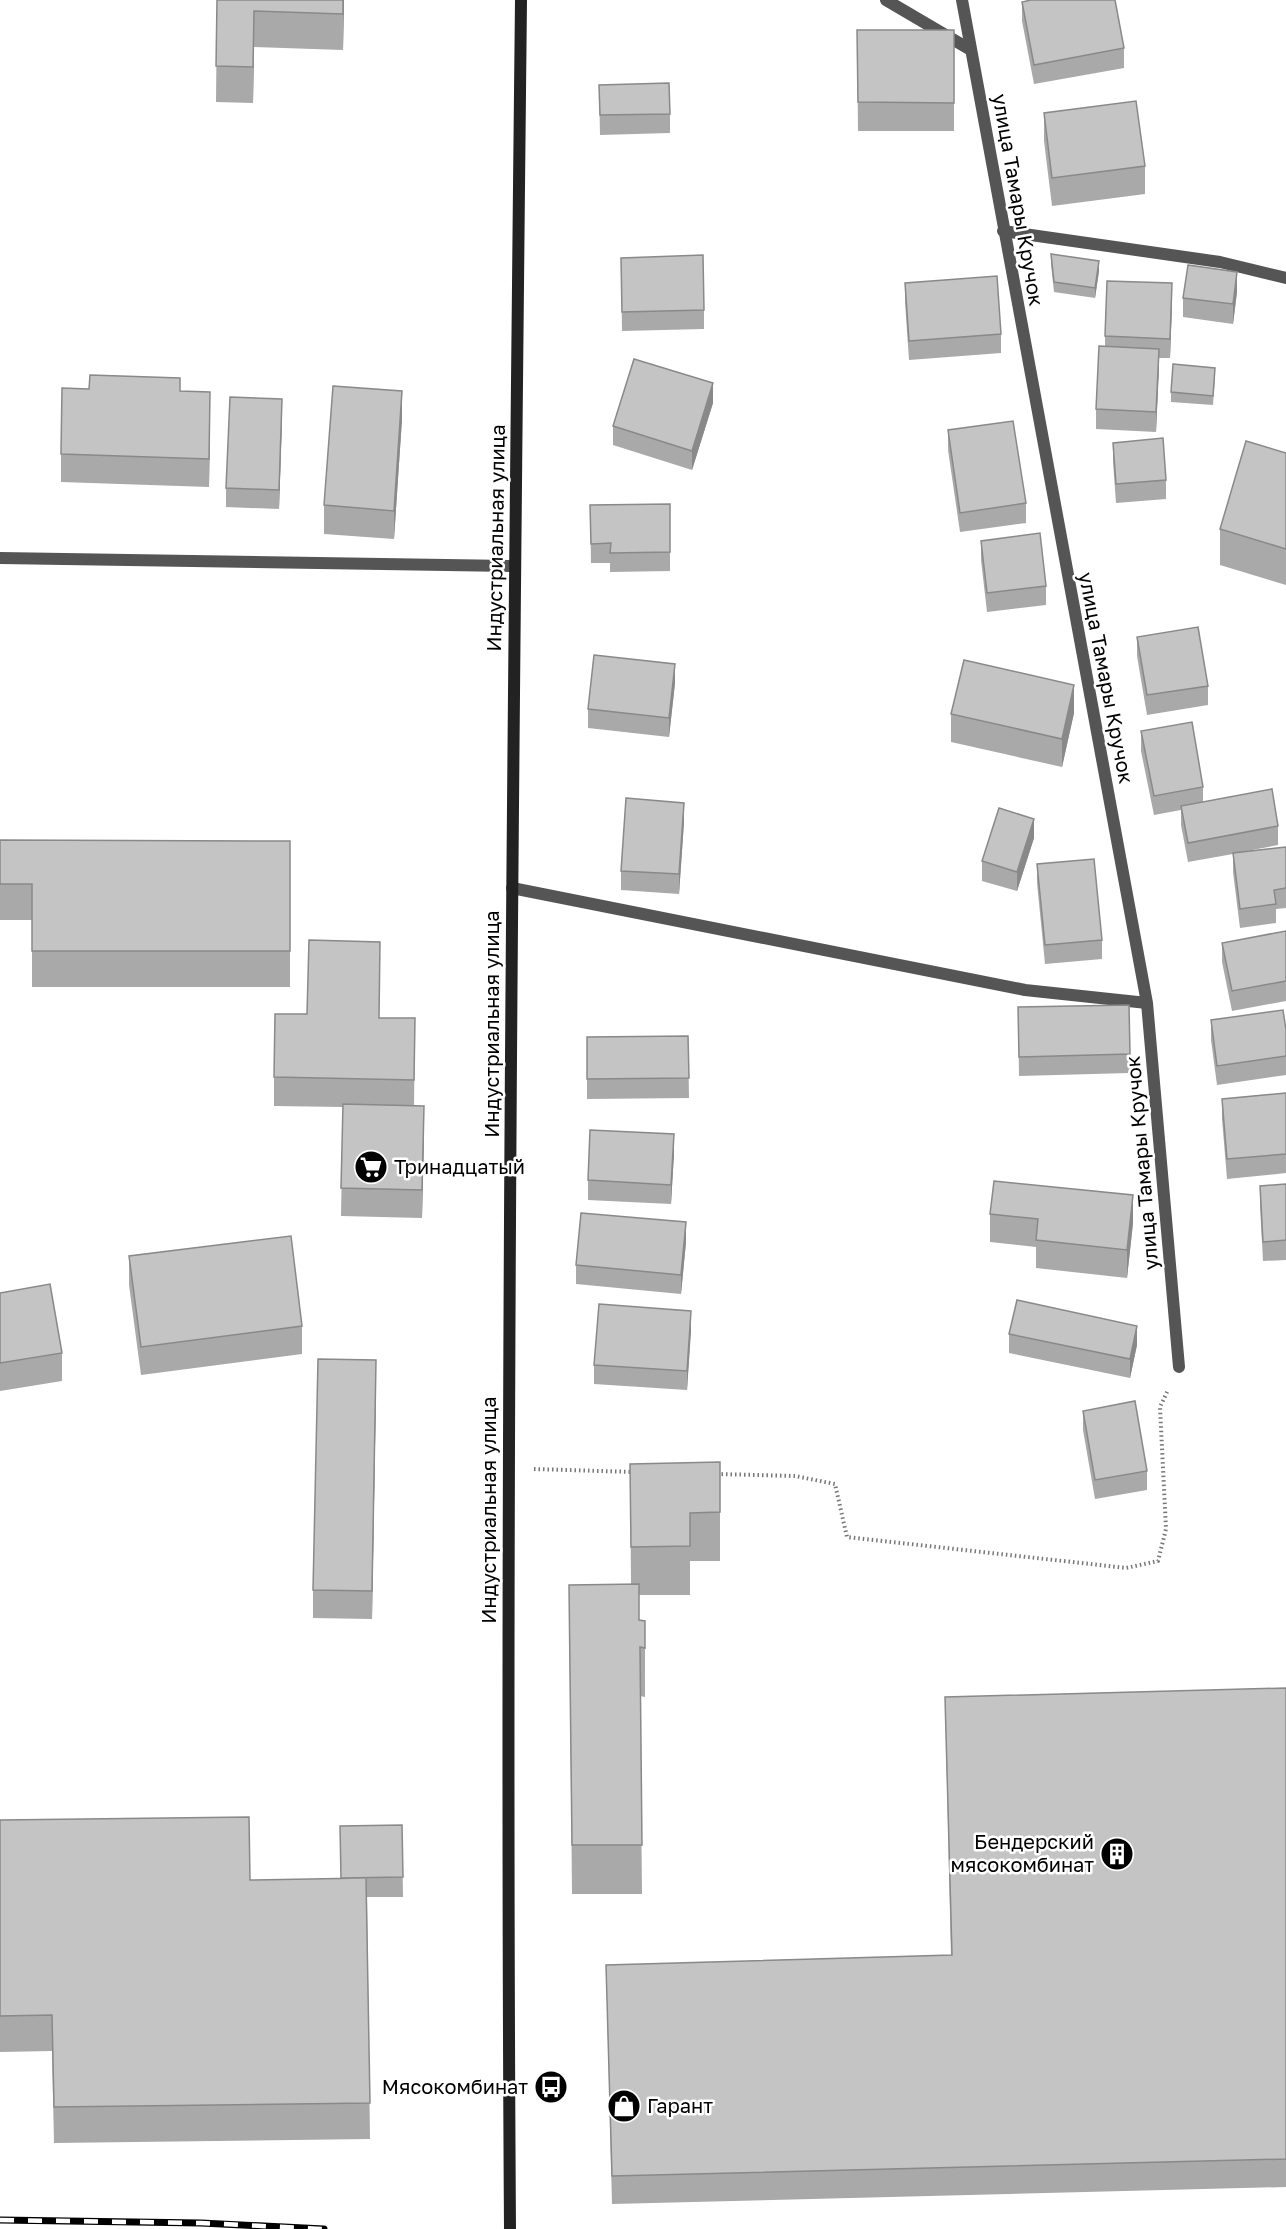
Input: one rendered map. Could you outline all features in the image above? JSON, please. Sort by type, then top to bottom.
[{"type":"main road","name":"Индустриальная улица","points":[[510,2229],[507,1834],[512,888],[521,0]]},
{"type":"street","points":[[886,0],[972,50]]},
{"type":"street","name":"улица Тамары Кручок","points":[[962,0],[1147,1004],[1179,1367]]},
{"type":"street","points":[[1003,231],[1220,262],[1286,278]]},
{"type":"street","points":[[0,558],[515,566]]},
{"type":"street","points":[[512,888],[1025,990],[1147,1004]]},
{"type":"path","points":[[712,1474],[795,1476],[836,1484],[847,1537],[1126,1568],[1158,1561],[1166,1529],[1160,1407],[1179,1367]]},
{"type":"path","points":[[509,1469],[640,1472]]},
{"type":"building","points":[[217,0],[343,0],[343,14],[254,11],[253,67],[216,66]]},
{"type":"building","points":[[1031,0],[1115,0],[1124,48],[1034,65],[1022,2]]},
{"type":"building","points":[[857,30],[954,30],[954,103],[858,102]]},
{"type":"building","points":[[669,83],[670,114],[600,115],[599,85]]},
{"type":"building","points":[[1136,101],[1145,166],[1052,178],[1044,113]]},
{"type":"building","points":[[1051,254],[1099,261],[1095,288],[1054,282]]},
{"type":"building","points":[[703,255],[704,310],[622,312],[621,258]]},
{"type":"building","points":[[1188,265],[1237,272],[1233,304],[1183,298]]},
{"type":"building","points":[[997,276],[1001,334],[909,341],[905,283]]},
{"type":"building","points":[[1107,281],[1172,283],[1170,339],[1105,336]]},
{"type":"building","points":[[1099,346],[1159,349],[1156,412],[1096,409]]},
{"type":"building","points":[[634,359],[713,383],[692,451],[613,426]]},
{"type":"building","points":[[1173,364],[1215,368],[1213,396],[1171,392]]},
{"type":"building","points":[[90,375],[180,378],[180,391],[210,392],[209,459],[61,454],[62,388],[89,389]]},
{"type":"building","points":[[333,386],[402,391],[394,511],[324,505]]},
{"type":"building","points":[[230,397],[282,399],[279,490],[226,488]]},
{"type":"building","points":[[1013,421],[1026,503],[960,513],[948,430]]},
{"type":"building","points":[[1163,438],[1166,480],[1116,484],[1113,443]]},
{"type":"building","points":[[1246,441],[1286,453],[1286,549],[1220,529]]},
{"type":"building","points":[[670,504],[670,552],[610,553],[611,543],[591,544],[590,505]]},
{"type":"building","points":[[1040,533],[1046,586],[987,593],[981,541]]},
{"type":"building","points":[[1198,627],[1208,686],[1147,695],[1137,637]]},
{"type":"building","points":[[594,655],[675,664],[669,718],[588,709]]},
{"type":"building","points":[[964,660],[1074,685],[1062,739],[951,714]]},
{"type":"building","points":[[1192,722],[1203,787],[1154,796],[1141,731]]},
{"type":"building","points":[[1272,789],[1278,826],[1188,843],[1181,806]]},
{"type":"building","points":[[626,798],[684,803],[679,874],[621,871]]},
{"type":"building","points":[[999,808],[1034,819],[1017,872],[982,861]]},
{"type":"building","points":[[0,840],[290,841],[290,951],[32,951],[32,884],[0,884]]},
{"type":"building","points":[[1286,847],[1286,888],[1274,890],[1276,904],[1240,909],[1233,853]]},
{"type":"building","points":[[1094,859],[1102,940],[1045,945],[1037,864]]},
{"type":"building","points":[[1286,931],[1286,981],[1232,991],[1222,943]]},
{"type":"building","points":[[309,940],[380,942],[379,1018],[415,1018],[414,1080],[274,1077],[275,1014],[307,1014]]},
{"type":"building","points":[[1129,1005],[1130,1054],[1019,1057],[1018,1007]]},
{"type":"building","points":[[1283,1010],[1286,1056],[1217,1066],[1211,1020]]},
{"type":"building","points":[[688,1036],[689,1078],[587,1079],[587,1037]]},
{"type":"building","points":[[1286,1093],[1286,1154],[1227,1159],[1222,1099]]},
{"type":"building","points":[[343,1104],[424,1106],[422,1190],[341,1188]]},
{"type":"building","points":[[590,1130],[674,1134],[671,1185],[588,1180]]},
{"type":"building","points":[[994,1181],[1133,1195],[1127,1250],[1036,1240],[1038,1219],[990,1214]]},
{"type":"building","points":[[1286,1184],[1286,1240],[1263,1242],[1260,1186]]},
{"type":"building","points":[[581,1213],[686,1222],[681,1275],[576,1265]]},
{"type":"building","points":[[291,1236],[302,1326],[141,1347],[129,1256]]},
{"type":"building","points":[[50,1284],[62,1353],[0,1363],[0,1293]]},
{"type":"building","points":[[1017,1300],[1137,1326],[1130,1359],[1009,1334]]},
{"type":"building","points":[[599,1304],[691,1311],[687,1371],[594,1365]]},
{"type":"building","points":[[318,1359],[376,1360],[372,1591],[313,1590]]},
{"type":"building","points":[[1135,1401],[1147,1471],[1095,1480],[1083,1411]]},
{"type":"building","points":[[720,1462],[720,1512],[690,1513],[690,1546],[631,1547],[630,1464]]},
{"type":"building","points":[[639,1584],[639,1620],[645,1621],[645,1648],[640,1647],[642,1845],[572,1845],[569,1585]]},
{"type":"building","name":"Бендерский мясокомбинат","points":[[1286,1688],[1286,2159],[612,2176],[606,1965],[952,1955],[945,1697]]},
{"type":"building","points":[[249,1817],[250,1880],[366,1878],[370,2103],[54,2107],[52,2015],[0,2016],[0,1820]]},
{"type":"building","points":[[402,1825],[403,1877],[341,1878],[340,1826]]},
{"type":"railway","points":[[0,2220],[201,2223],[324,2229]]},
{"type":"place","name":"Тринадцатый","points":[[371,1167]]},
{"type":"place","name":"Бендерский мясокомбинат","points":[[1117,1854]]},
{"type":"place","name":"Мясокомбинат","points":[[551,2087]]},
{"type":"place","name":"Гарант","points":[[624,2106]]}]
